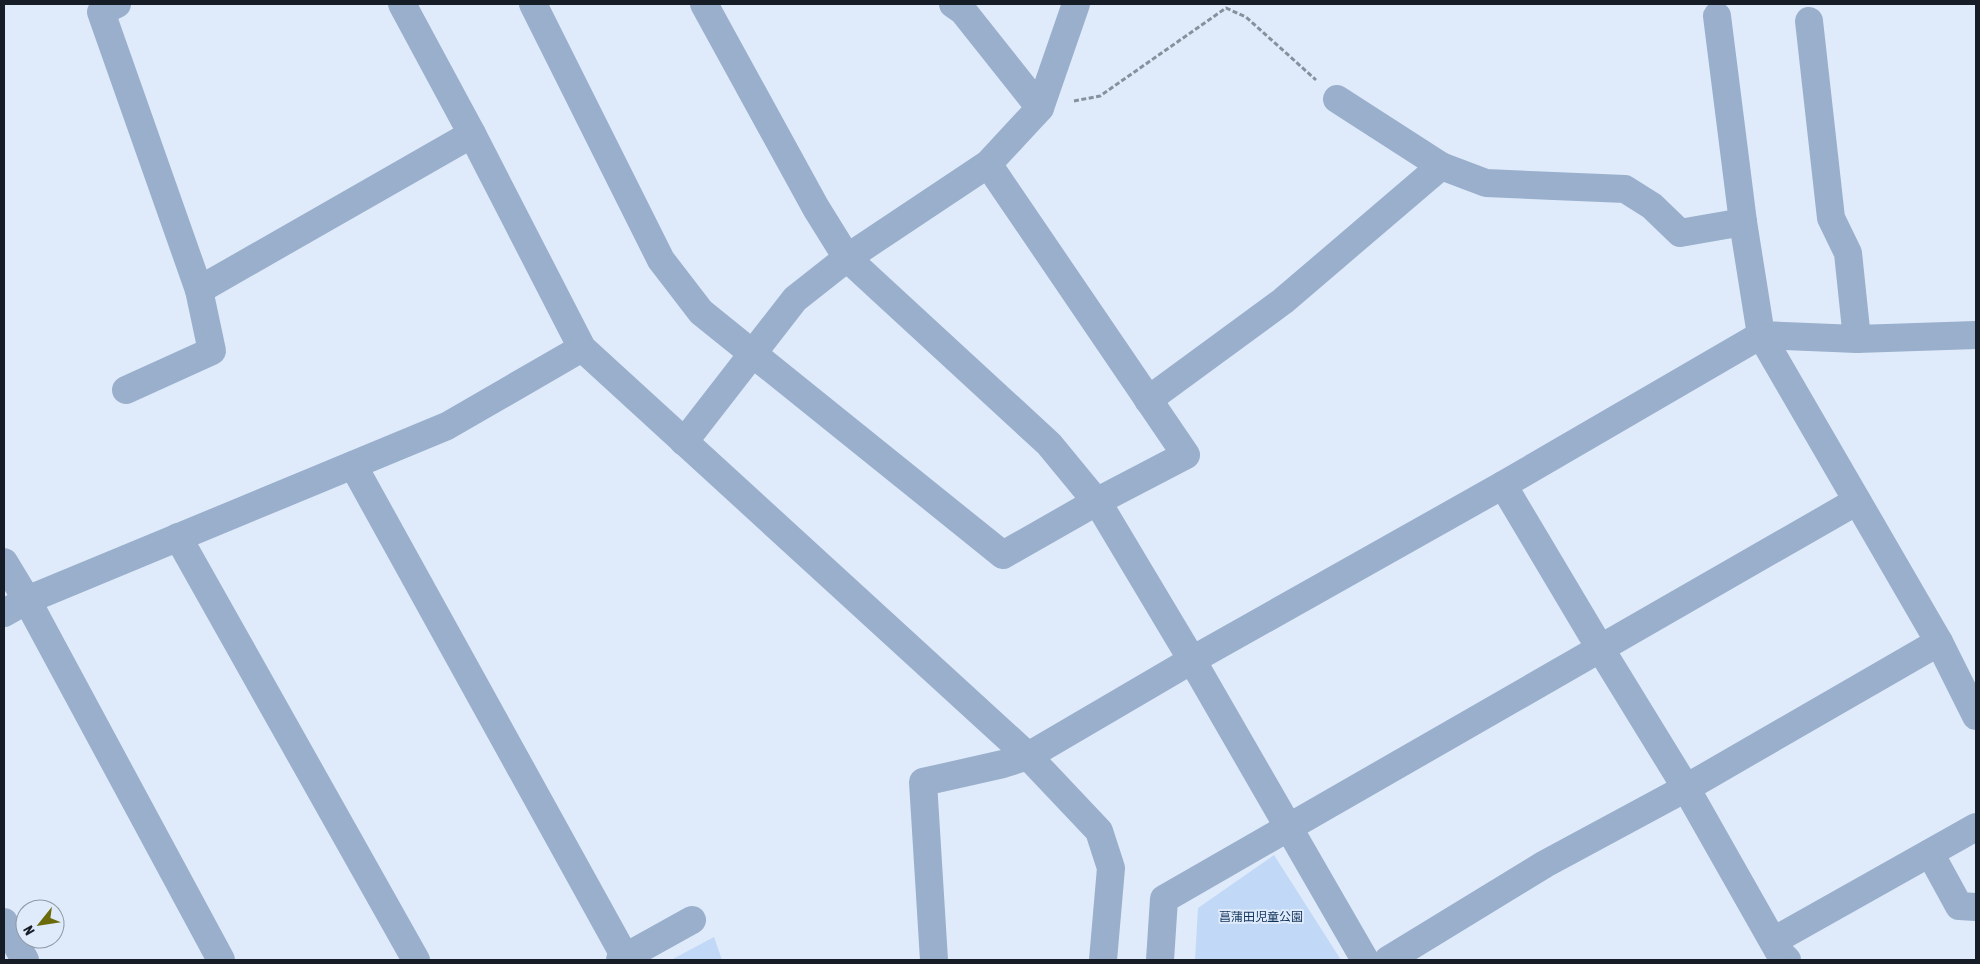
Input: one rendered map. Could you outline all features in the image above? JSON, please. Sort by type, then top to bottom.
[{"type":"street","points":[[117,4],[101,12],[199,290],[212,351],[126,390]]},
{"type":"street","points":[[402,4],[472,134],[582,348],[1028,756],[1098,831],[1111,868],[1103,960]]},
{"type":"street","points":[[532,4],[661,260],[702,312],[1004,555],[1096,502],[1186,455],[988,164]]},
{"type":"street","points":[[704,4],[816,208],[847,258],[1049,444],[1096,502],[1192,660],[1365,960]]},
{"type":"street","points":[[954,4],[963,11],[1040,108]]},
{"type":"street","points":[[684,442],[795,299],[847,258],[988,164],[1040,108],[1076,4]]},
{"type":"street","points":[[1717,16],[1743,222],[1761,335],[1939,642],[1975,710],[1976,716]]},
{"type":"street","points":[[1809,21],[1831,218],[1848,253],[1856,339]]},
{"type":"street","points":[[1336,99],[1440,166],[1486,183],[1625,189],[1652,206],[1680,233],[1743,222]]},
{"type":"street","points":[[199,290],[472,134]]},
{"type":"street","points":[[1148,400],[1283,301],[1440,166]]},
{"type":"street","points":[[934,960],[923,782],[1003,764],[1028,756],[1192,660],[1503,485],[1761,335],[1856,339],[1976,335]]},
{"type":"street","points":[[15,606],[447,426],[582,348]]},
{"type":"street","points":[[353,465],[623,959],[692,920]]},
{"type":"street","points":[[1503,485],[1686,788],[1780,951],[1930,853],[1976,828]]},
{"type":"street","points":[[1160,960],[1164,899],[1857,500]]},
{"type":"street","points":[[178,537],[416,960]]},
{"type":"street","points":[[4,562],[15,606],[221,960]]},
{"type":"street","points":[[1388,960],[1545,864],[1686,788],[1939,642]]},
{"type":"street","points":[[1930,853],[1959,906],[1976,907]]},
{"type":"street","points":[[4,922],[25,960]]},
{"type":"path","points":[[1040,108],[1100,96],[1226,8],[1246,17],[1336,99]]},
{"type":"green space","name":"菖蒲田児童公園","points":[[1274,855],[1341,960],[1195,960],[1198,908]]},
{"type":"green space","points":[[714,937],[722,960],[671,960]]}]
